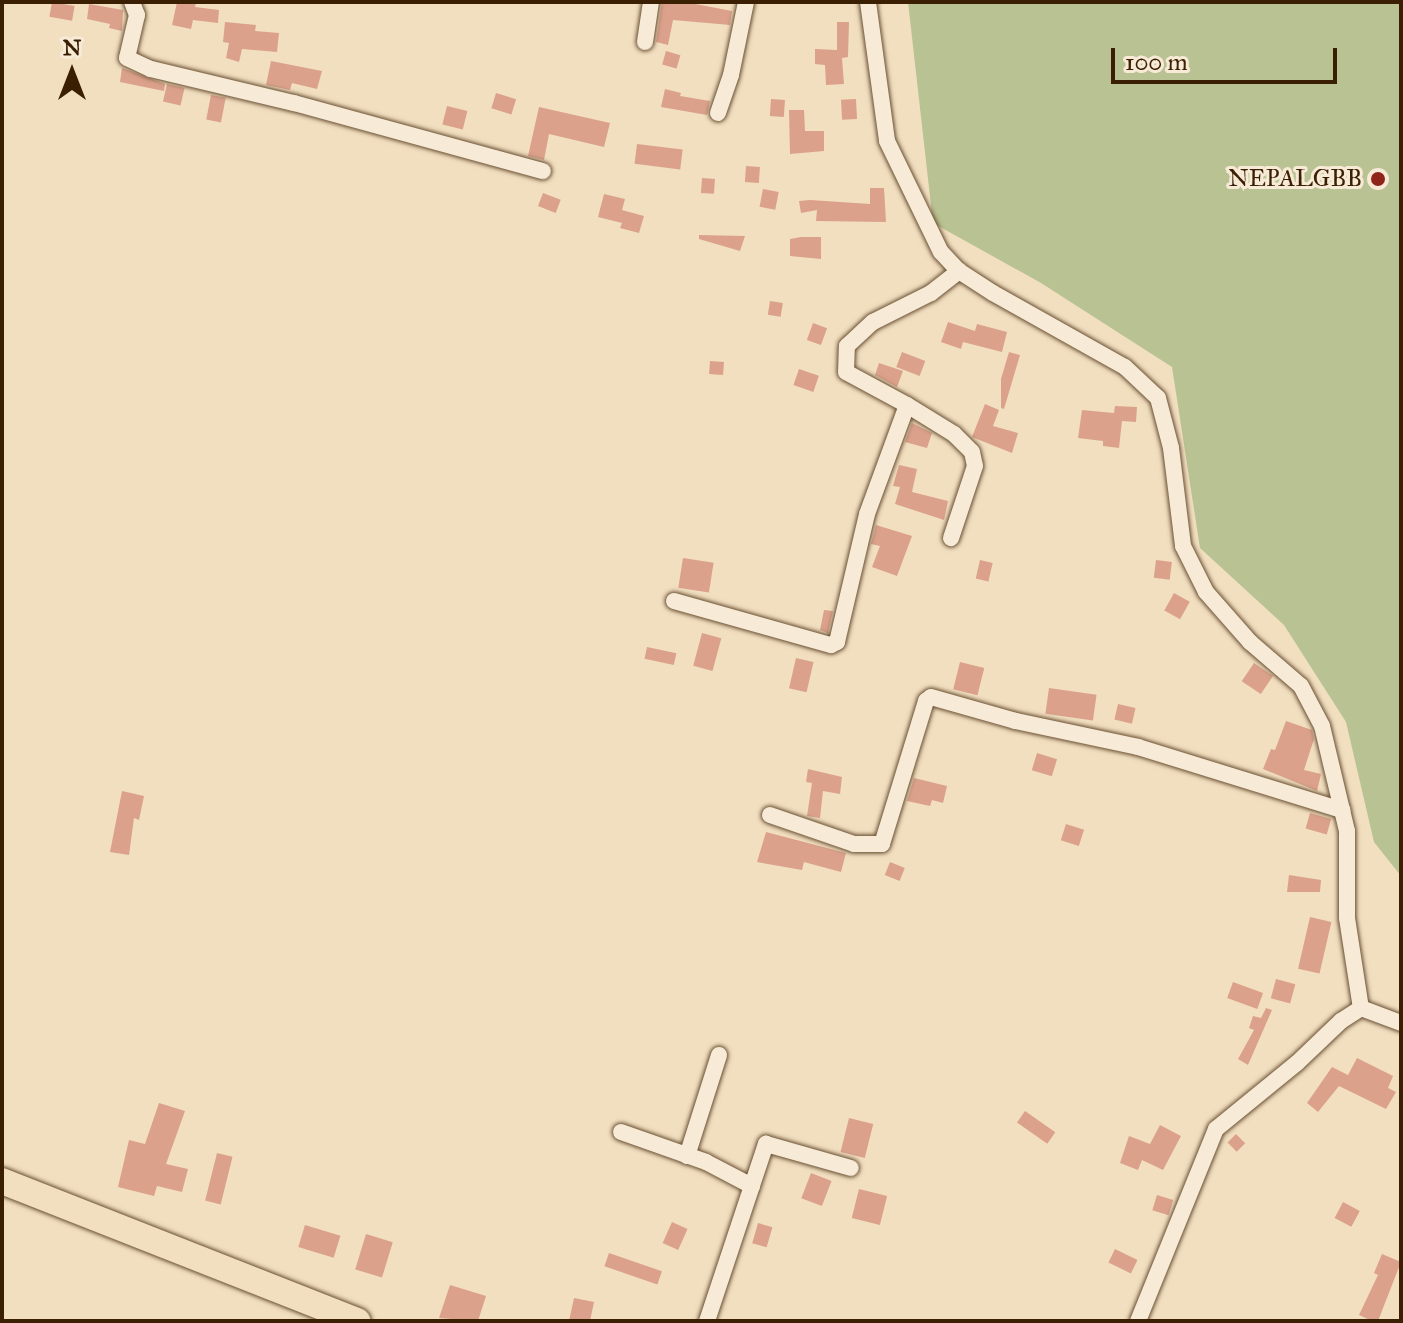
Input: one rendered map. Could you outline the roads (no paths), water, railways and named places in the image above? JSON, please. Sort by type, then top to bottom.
[{"type":"main road","points":[[2,1181],[357,1321]]},
{"type":"street","points":[[132,2],[137,15],[127,58],[151,69],[294,103],[543,171]]},
{"type":"street","points":[[645,42],[651,2]]},
{"type":"street","points":[[718,113],[731,75],[746,2]]},
{"type":"street","points":[[868,2],[887,141],[941,252],[959,271],[1125,367],[1158,398],[1171,448],[1183,546],[1206,592],[1250,642],[1301,686],[1322,726],[1347,831],[1347,918],[1361,1008]]},
{"type":"street","points":[[951,538],[975,466],[972,452],[954,434],[846,372],[847,346],[873,322],[931,293],[959,271]]},
{"type":"street","points":[[674,601],[831,645],[837,642],[867,514],[907,405]]},
{"type":"street","points":[[770,815],[854,844],[882,844],[926,701],[931,697],[1016,721],[1138,747],[1342,810]]},
{"type":"street","points":[[1361,1008],[1401,1023]]},
{"type":"street","points":[[1138,1321],[1216,1129],[1297,1063],[1341,1021],[1361,1008]]},
{"type":"street","points":[[687,1156],[719,1055]]},
{"type":"street","points":[[621,1132],[687,1156],[752,1186]]},
{"type":"street","points":[[707,1321],[766,1144],[851,1168]]},
{"type":"place","name":"NEPALGBB","points":[[1378,179]]}]
